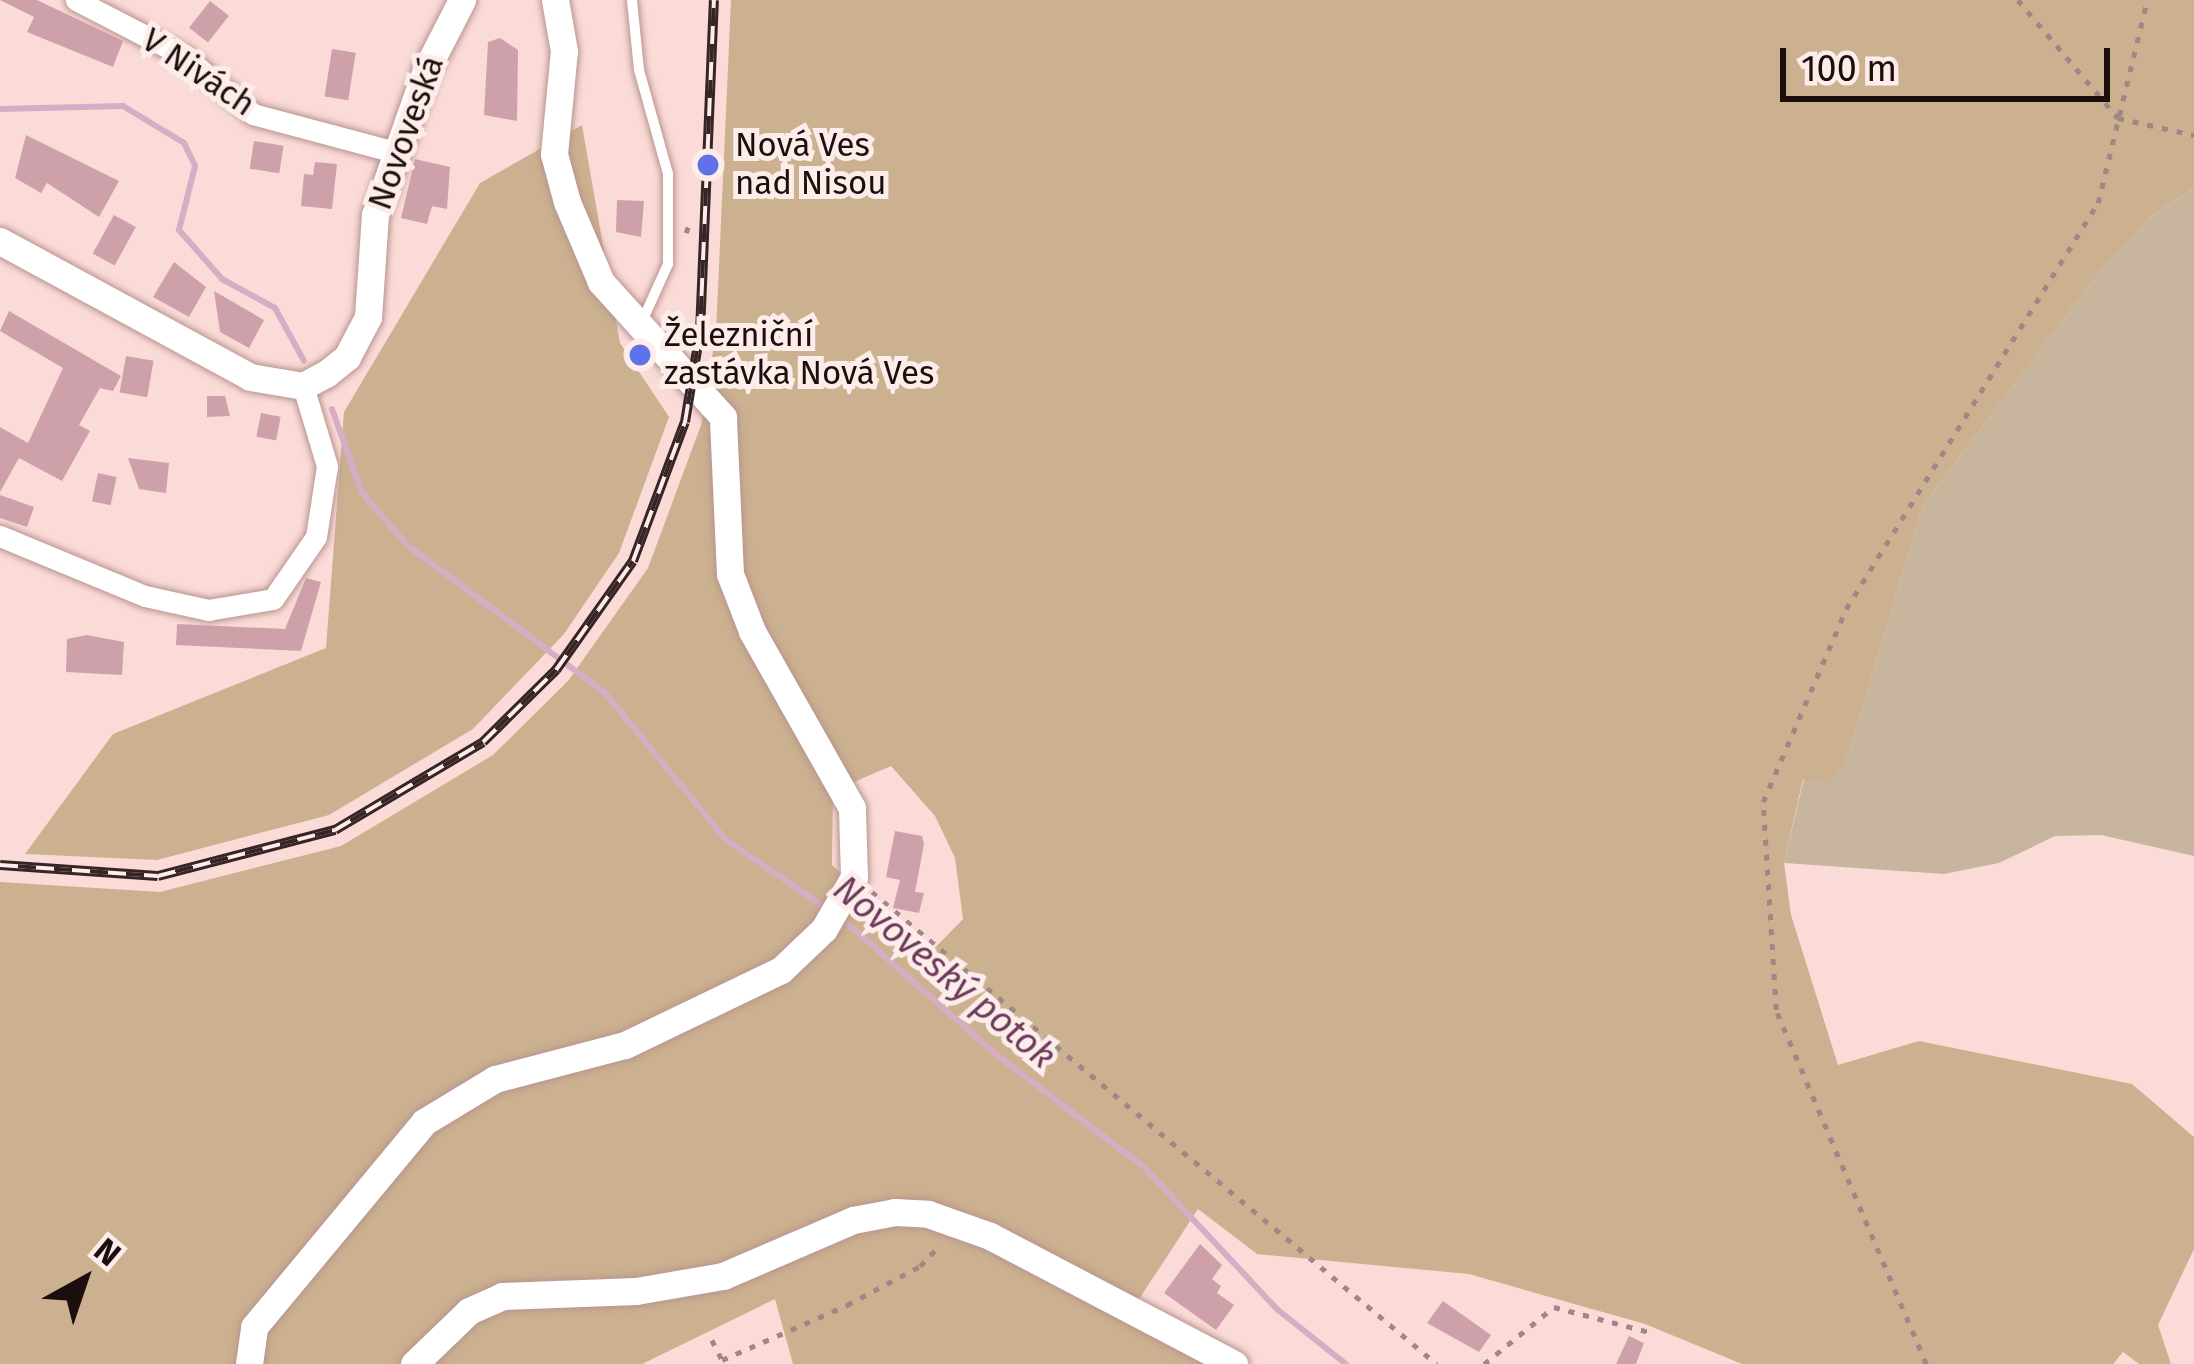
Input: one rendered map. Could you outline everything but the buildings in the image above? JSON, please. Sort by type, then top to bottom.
[{"type":"street","name":"V Nivách","points":[[76,0],[184,56],[253,114],[395,152]]},
{"type":"street","name":"Novoveská","points":[[303,386],[346,357],[368,317],[375,215],[395,152],[462,0]]},
{"type":"street","points":[[249,1364],[254,1327],[424,1122],[495,1079],[626,1045],[713,1008],[782,970],[824,929],[848,889],[859,853],[846,793],[752,631],[730,574],[729,442],[717,408],[638,329],[601,281],[554,154],[565,51],[555,0]]},
{"type":"street","points":[[0,241],[216,362],[272,385],[303,386],[327,466],[316,537],[273,599],[208,610],[145,596],[0,536]]},
{"type":"street","points":[[414,1364],[469,1311],[502,1296],[636,1291],[723,1276],[879,1213],[928,1214],[961,1224],[1234,1364]]},
{"type":"lane","points":[[632,0],[639,70],[668,174],[668,265],[658,302],[638,329]]},
{"type":"path","points":[[2018,0],[2118,118],[2194,135]]},
{"type":"path","points":[[1926,1364],[1776,1010],[1762,802],[1846,609],[2098,203],[2146,0]]},
{"type":"path","points":[[848,889],[1437,1364]]},
{"type":"path","points":[[712,1340],[722,1360],[847,1305],[920,1266],[961,1224]]},
{"type":"path","points":[[1484,1364],[1554,1306],[1653,1333]]},
{"type":"shaded area","points":[[731,0],[2194,0],[2194,188],[2153,215],[2099,273],[1923,505],[1847,759],[1829,783],[1803,779],[1784,863],[1791,915],[1838,1065],[1919,1041],[2132,1084],[2194,1137],[2194,1249],[2158,1325],[2171,1364],[2139,1364],[2123,1352],[2113,1364],[1742,1364],[1645,1324],[1469,1274],[1257,1254],[1198,1209],[1130,1313],[1207,1364],[793,1364],[775,1299],[642,1364],[0,1364],[0,882],[160,892],[341,846],[493,755],[568,681],[648,568],[701,425],[716,333]],"holes":[[[891,766],[935,816],[955,858],[963,919],[928,955],[832,865],[833,791]]]},
{"type":"shaded area","points":[[582,125],[620,343],[669,417],[619,553],[564,634],[473,729],[329,815],[157,860],[25,854],[113,734],[326,648],[344,412],[480,183]]},
{"type":"shaded area","points":[[2194,188],[2194,856],[2101,835],[2055,836],[1999,863],[1944,874],[1784,863],[1804,778],[1847,759],[1923,505],[2099,273],[2153,215]]},
{"type":"waterway","name":"Novoveský potok","points":[[0,109],[123,106],[184,143],[195,166],[179,230],[222,279],[275,308],[304,361]]},
{"type":"waterway","name":"Novoveský potok","points":[[332,409],[362,493],[408,546],[605,693],[726,840],[826,908]]},
{"type":"waterway","name":"Novoveský potok","points":[[842,919],[998,1056],[1144,1167],[1278,1310],[1346,1364]]},
{"type":"railway","points":[[0,865],[158,876],[335,830],[483,742],[556,670],[633,561],[685,422],[700,332],[714,0]]},
{"type":"place","name":"Nová Ves nad Nisou","points":[[708,165]]},
{"type":"place","name":"Železniční zastávka Nová Ves","points":[[640,355]]}]
